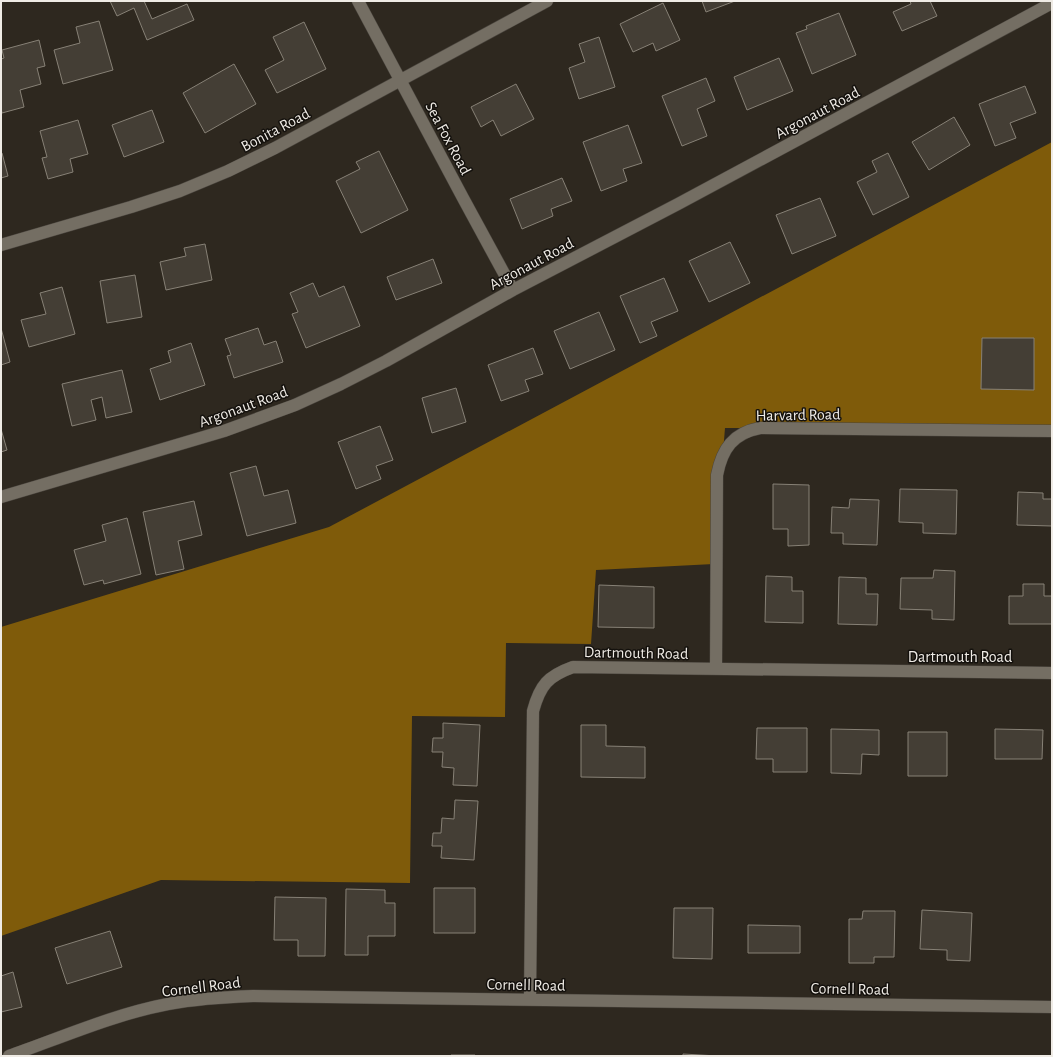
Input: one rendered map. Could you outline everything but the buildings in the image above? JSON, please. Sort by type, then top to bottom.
[{"type":"street","name":"Sea Fox Road","points":[[358,1],[513,290]]},
{"type":"street","name":"Bonita Road","points":[[1,245],[131,207],[180,191],[228,171],[275,148],[547,1]]},
{"type":"street","name":"Argonaut Road","points":[[1,497],[224,431],[295,405],[341,384],[386,361],[513,290],[741,170],[1052,2]]},
{"type":"street","name":"Harvard Road","points":[[716,669],[717,474],[720,460],[727,446],[739,436],[760,428],[1052,431]]},
{"type":"street","name":"Dartmouth Road","points":[[530,1000],[533,711],[537,696],[546,683],[558,672],[573,667],[1052,672]]},
{"type":"street","name":"Cornell Road","points":[[9,1056],[126,1015],[168,1004],[210,998],[253,996],[1052,1007]]},
{"type":"shaded area","points":[[1052,142],[1052,428],[725,428],[714,564],[596,570],[591,644],[506,643],[505,717],[412,716],[410,883],[161,880],[1,936],[1,627],[329,527]]}]
